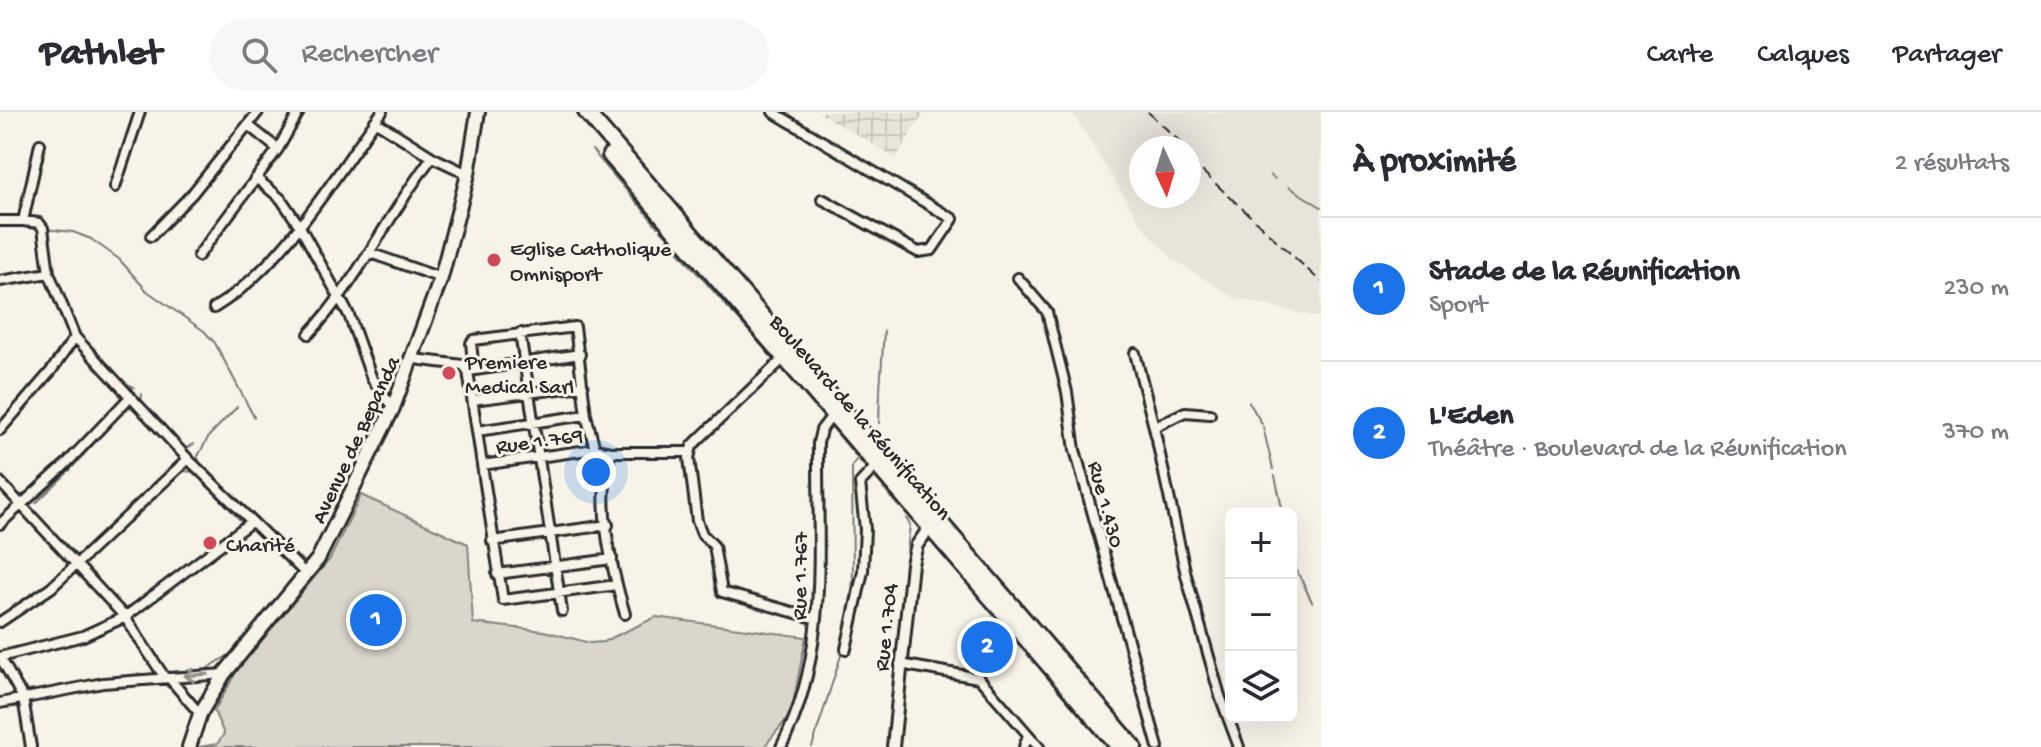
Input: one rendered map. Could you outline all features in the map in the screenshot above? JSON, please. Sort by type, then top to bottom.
[{"type":"main road","name":"Avenue de Bepanda","points":[[189,747],[200,714],[224,674],[307,576],[393,408],[414,359],[441,278],[468,174],[478,112]]},
{"type":"main road","name":"Boulevard de la Réunification","points":[[573,112],[836,412],[876,466],[933,523],[1119,747]]},
{"type":"main road","points":[[586,112],[787,355]]},
{"type":"main road","points":[[836,412],[1134,747]]},
{"type":"street","points":[[115,187],[140,112]]},
{"type":"street","points":[[151,236],[178,210],[258,112]]},
{"type":"street","points":[[198,256],[278,149],[299,112]]},
{"type":"street","points":[[214,308],[252,279],[299,225],[382,112]]},
{"type":"street","points":[[773,112],[953,219],[932,250],[918,252],[822,199]]},
{"type":"street","points":[[375,121],[432,157],[468,174]]},
{"type":"street","points":[[249,126],[278,149]]},
{"type":"street","points":[[23,221],[40,144]]},
{"type":"street","points":[[309,334],[339,300],[384,226],[432,157]]},
{"type":"street","points":[[256,178],[281,199],[299,225],[353,324],[372,379],[393,408]]},
{"type":"street","points":[[0,221],[42,225],[49,273],[75,337],[188,459],[307,576]]},
{"type":"street","points":[[370,253],[441,278]]},
{"type":"street","points":[[0,281],[49,273]]},
{"type":"street","name":"Rue 1.430","points":[[1018,278],[1047,312],[1067,392],[1075,450],[1158,747]]},
{"type":"street","points":[[482,465],[473,400],[472,341],[520,333],[575,327],[586,415],[595,449]]},
{"type":"street","points":[[520,333],[562,611]]},
{"type":"street","points":[[0,430],[51,371],[75,337]]},
{"type":"street","points":[[1135,353],[1186,575],[1220,696],[1239,747]]},
{"type":"street","points":[[414,359],[463,365],[471,370],[580,354]]},
{"type":"street","points":[[787,355],[701,437],[690,452],[699,528],[714,546],[722,592],[817,619]]},
{"type":"street","points":[[473,400],[583,386]]},
{"type":"street","points":[[0,524],[130,397]]},
{"type":"street","name":"Rue 1.767","points":[[781,747],[794,723],[809,673],[817,619],[818,443],[836,412]]},
{"type":"street","points":[[1154,427],[1185,412],[1210,414]]},
{"type":"street","points":[[477,431],[586,415]]},
{"type":"street","name":"Rue 1.769","points":[[560,593],[503,600],[482,465],[595,449],[611,452],[690,452]]},
{"type":"street","points":[[611,452],[605,481],[608,525],[612,559],[625,614]]},
{"type":"street","points":[[0,622],[31,604],[188,459]]},
{"type":"street","points":[[846,649],[863,571],[865,529],[860,483],[876,466]]},
{"type":"street","points":[[0,482],[125,617],[167,678],[200,714]]},
{"type":"street","points":[[31,747],[23,698],[0,657],[83,636],[125,617],[251,522]]},
{"type":"street","name":"Rue 1.704","points":[[893,747],[914,554],[933,523]]},
{"type":"street","points":[[492,541],[608,525]]},
{"type":"street","points":[[497,574],[612,559]]},
{"type":"street","points":[[560,593],[617,585]]},
{"type":"street","points":[[900,664],[979,678],[1039,747]]},
{"type":"street","points":[[0,703],[103,683],[224,674]]},
{"type":"street","points":[[1024,747],[1028,735]]},
{"type":"shaded area","points":[[818,112],[924,112],[896,158]]},
{"type":"shaded area","points":[[1072,112],[1321,112],[1321,318],[1235,298],[1174,260],[1143,227],[1131,208],[1201,208],[1201,136],[1129,136],[1129,204]]},
{"type":"shaded area","points":[[361,495],[468,544],[473,623],[544,631],[590,643],[603,642],[656,617],[806,637],[791,714],[764,747],[199,747],[217,744],[224,734],[214,711],[239,667],[330,559]]},
{"type":"waterway","points":[[592,150],[639,205]]},
{"type":"waterway","points":[[1270,175],[1275,179]]},
{"type":"waterway","points":[[1289,187],[1321,207]]},
{"type":"waterway","points":[[641,207],[658,227]]},
{"type":"waterway","points":[[690,222],[740,279]]},
{"type":"waterway","points":[[1,224],[38,229]]},
{"type":"waterway","points":[[45,229],[73,232],[91,239],[119,259],[147,291],[204,331],[215,343],[254,417]]},
{"type":"waterway","points":[[661,230],[667,236]]},
{"type":"waterway","points":[[668,239],[699,275]]},
{"type":"waterway","points":[[701,277],[776,362]]},
{"type":"waterway","points":[[760,302],[771,313]]},
{"type":"waterway","points":[[880,389],[884,331]]},
{"type":"waterway","points":[[780,366],[826,419]]},
{"type":"waterway","points":[[122,382],[134,387]]},
{"type":"waterway","points":[[830,382],[851,407]]},
{"type":"waterway","points":[[114,408],[121,399],[117,388]]},
{"type":"waterway","points":[[879,423],[880,391]]},
{"type":"waterway","points":[[142,394],[141,402],[147,409]]},
{"type":"waterway","points":[[1249,402],[1262,424]]},
{"type":"waterway","points":[[129,407],[138,411]]},
{"type":"waterway","points":[[198,456],[209,436],[237,407]]},
{"type":"waterway","points":[[852,408],[864,421]]},
{"type":"waterway","points":[[69,471],[124,410]]},
{"type":"waterway","points":[[150,412],[185,449],[194,444]]},
{"type":"waterway","points":[[867,424],[873,431]]},
{"type":"waterway","points":[[151,425],[171,447]]},
{"type":"waterway","points":[[832,427],[855,455]]},
{"type":"waterway","points":[[1263,427],[1273,469]]},
{"type":"waterway","points":[[882,441],[913,478]]},
{"type":"waterway","points":[[848,622],[853,580],[852,466],[858,457]]},
{"type":"waterway","points":[[198,458],[200,465]]},
{"type":"waterway","points":[[859,460],[867,469]]},
{"type":"waterway","points":[[183,471],[194,472]]},
{"type":"waterway","points":[[36,503],[67,473]]},
{"type":"waterway","points":[[872,474],[882,485]]},
{"type":"waterway","points":[[197,475],[203,481]]},
{"type":"waterway","points":[[1275,476],[1282,507]]},
{"type":"waterway","points":[[207,485],[242,522]]},
{"type":"waterway","points":[[883,488],[899,507]]},
{"type":"waterway","points":[[16,492],[25,497]]},
{"type":"waterway","points":[[927,494],[945,516]]},
{"type":"waterway","points":[[947,517],[956,529]]},
{"type":"waterway","points":[[906,518],[910,525],[907,551]]},
{"type":"waterway","points":[[282,545],[304,561],[311,560]]},
{"type":"waterway","points":[[982,559],[1033,619]]},
{"type":"waterway","points":[[1297,571],[1312,602]]},
{"type":"waterway","points":[[904,579],[904,587]]},
{"type":"waterway","points":[[902,603],[903,591]]},
{"type":"waterway","points":[[1053,642],[1144,747]]},
{"type":"waterway","points":[[167,672],[205,670],[235,651]]},
{"type":"waterway","points":[[812,747],[842,652]]},
{"type":"waterway","points":[[129,677],[145,675]]},
{"type":"waterway","points":[[1050,677],[1108,747]]},
{"type":"waterway","points":[[45,689],[110,678]]},
{"type":"waterway","points":[[19,681],[28,691],[44,689]]},
{"type":"waterway","points":[[10,697],[14,694],[12,685]]},
{"type":"waterway","points":[[116,686],[159,685]]},
{"type":"waterway","points":[[167,687],[174,690]]},
{"type":"waterway","points":[[0,708],[18,707]]},
{"type":"waterway","points":[[31,710],[32,725]]},
{"type":"railway","points":[[1148,112],[1174,136]]},
{"type":"railway","points":[[1201,170],[1321,282]]},
{"type":"place","name":"Eglise Catholique Omnisport","points":[[494,260]]},
{"type":"place","name":"Premiere Medical Sarl","points":[[449,373]]},
{"type":"place","name":"Charité","points":[[210,543]]},
{"type":"place","name":"Stade de la Réunification","points":[[376,620]]},
{"type":"place","name":"L'Eden","points":[[987,647]]}]
